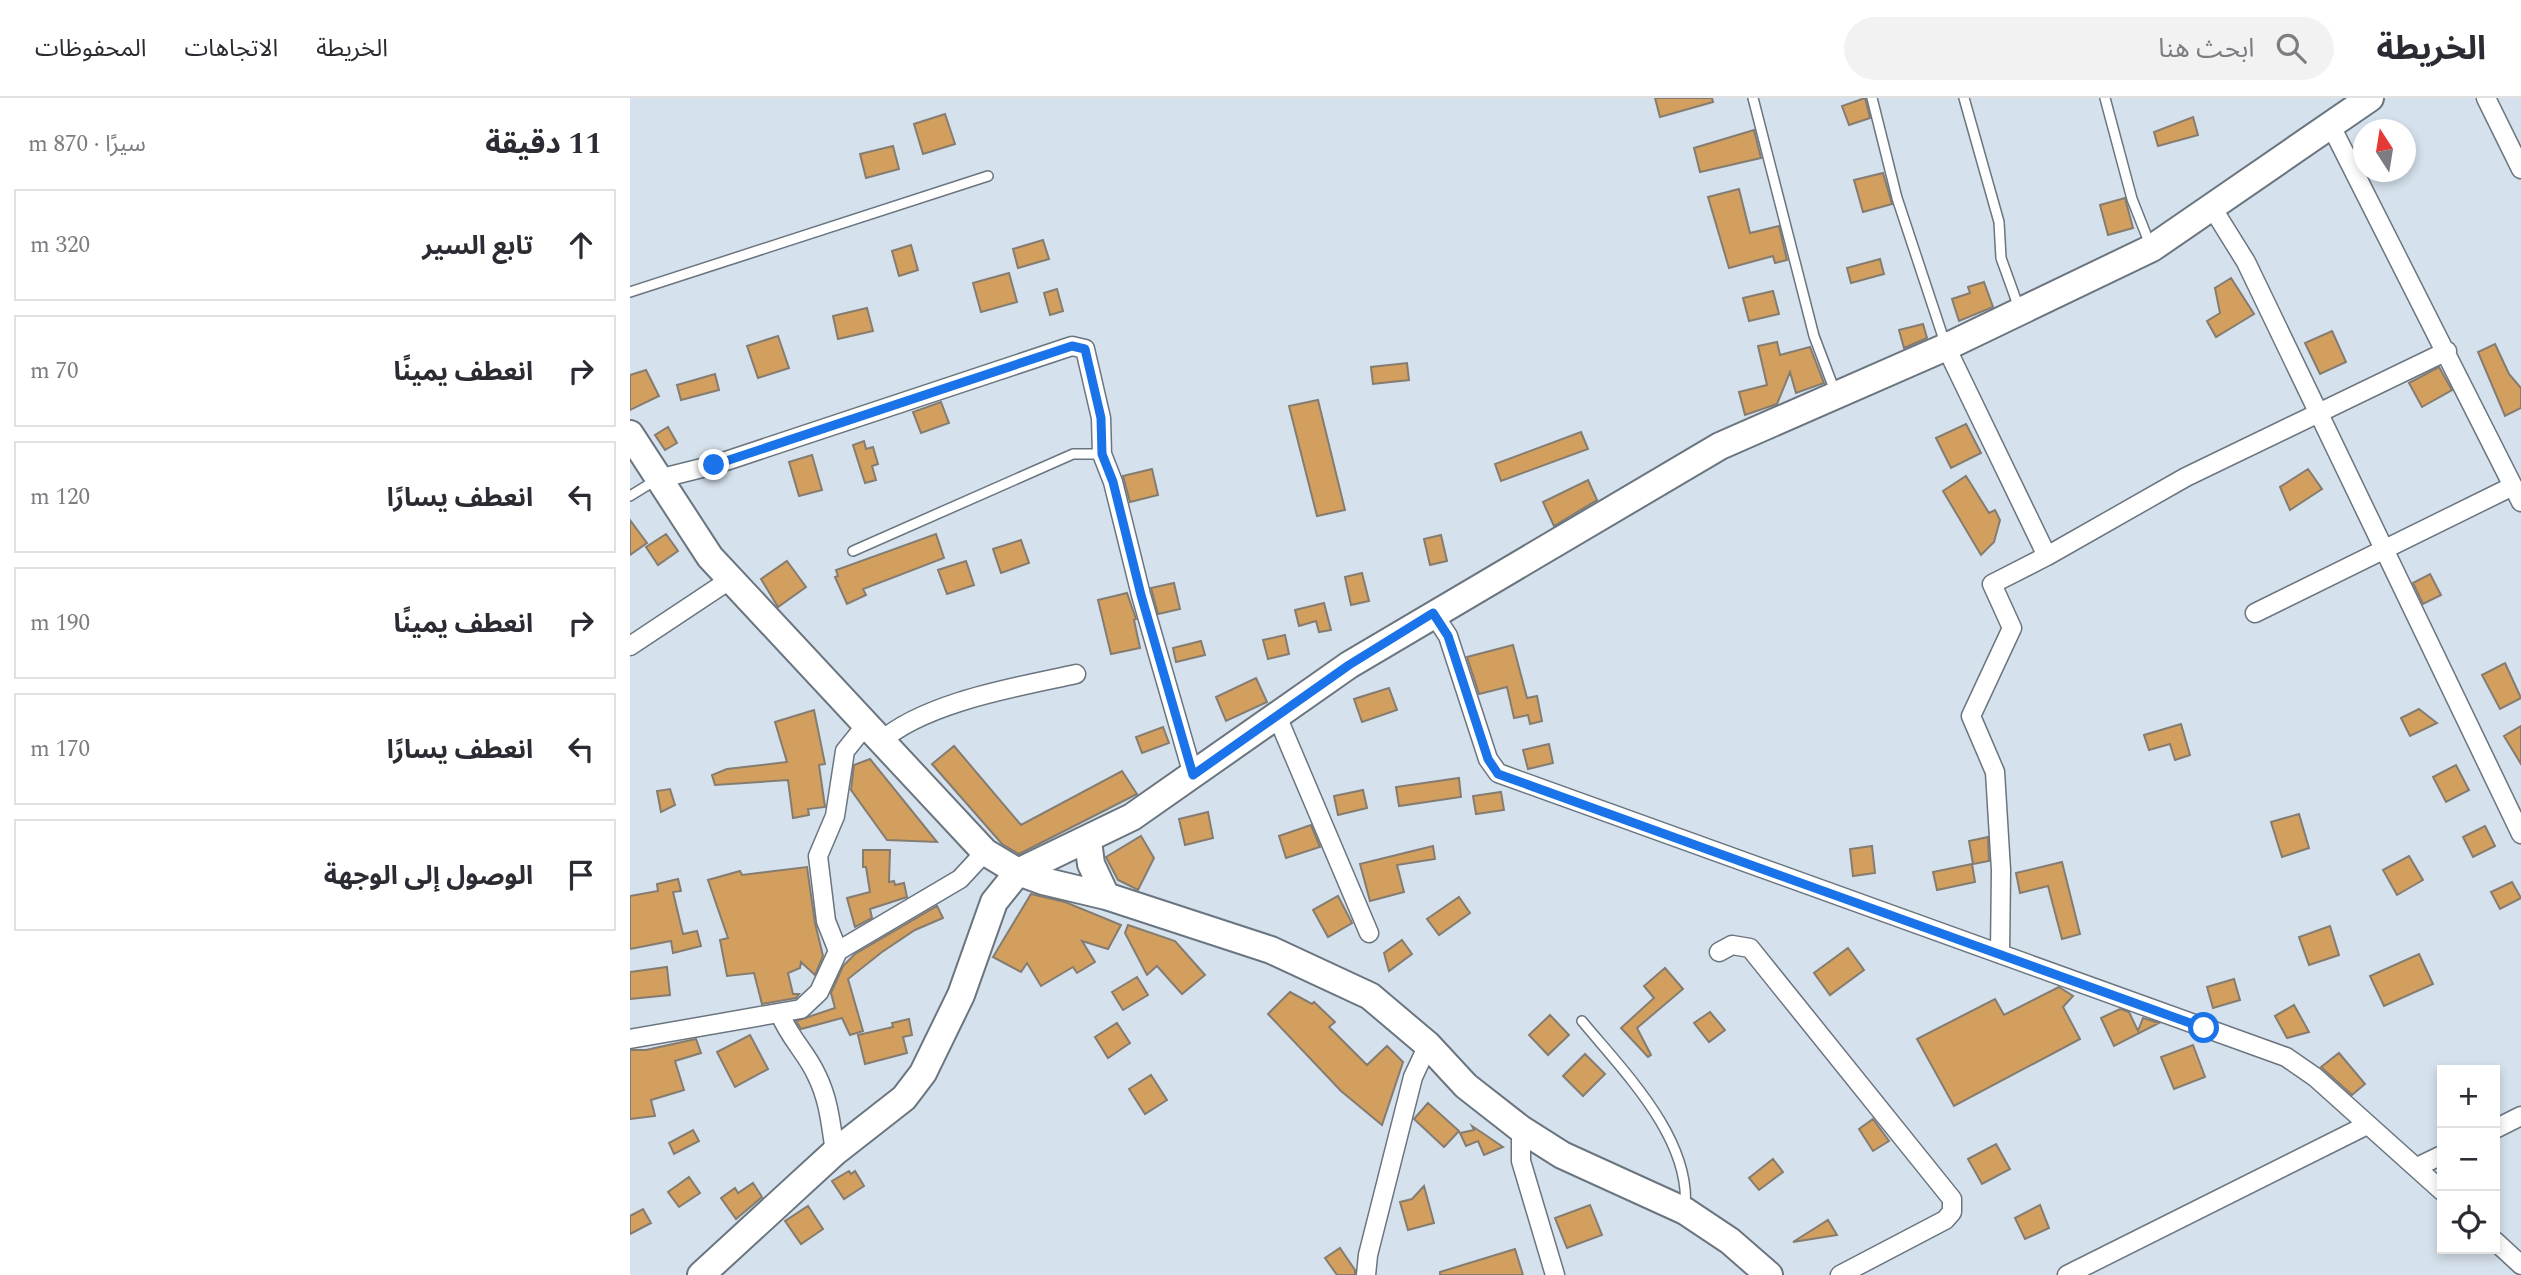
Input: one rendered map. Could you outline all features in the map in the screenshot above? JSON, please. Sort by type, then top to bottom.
[{"type":"street","points":[[701,1275],[835,1152],[904,1098],[923,1073],[961,995],[994,902],[1017,872],[1088,841],[1132,817],[1349,665],[1720,446],[1947,347],[2152,248],[2213,209],[2370,98]]},
{"type":"street","points":[[2486,98],[2521,169]]},
{"type":"street","points":[[2255,613],[2386,550],[2517,494],[2330,124]]},
{"type":"street","points":[[2213,209],[2246,262],[2521,834]]},
{"type":"street","points":[[658,479],[714,465],[1072,346],[1085,349],[1101,418],[1102,454],[1113,482],[1141,595],[1193,775]]},
{"type":"street","points":[[1947,347],[2047,556]]},
{"type":"street","points":[[2000,954],[2001,870],[1995,772],[1971,716],[2012,628],[1992,583],[2047,556],[2186,477],[2447,351]]},
{"type":"street","points":[[630,434],[710,557],[985,852],[1017,872],[1106,896],[1271,950],[1370,996],[1428,1045],[1466,1086],[1521,1129],[1562,1155],[1685,1211],[1730,1241],[1769,1275]]},
{"type":"street","points":[[630,646],[731,579]]},
{"type":"street","points":[[1433,613],[1448,636],[1488,759],[1498,774],[2286,1057],[2315,1077],[2437,1186]]},
{"type":"street","points":[[838,951],[826,921],[818,856],[835,816],[845,751],[873,734],[925,715],[1004,689],[1076,674]]},
{"type":"street","points":[[1277,716],[1369,933]]},
{"type":"street","points":[[1088,841],[1091,864],[1106,896]]},
{"type":"street","points":[[630,1039],[800,1009],[819,992],[838,951],[960,879],[985,852]]},
{"type":"street","points":[[1720,952],[1732,945],[1750,948],[1952,1199],[1952,1212],[1945,1220],[1840,1275]]},
{"type":"street","points":[[780,1014],[789,1036],[816,1073],[827,1099],[835,1152]]},
{"type":"street","points":[[1366,1275],[1368,1255],[1413,1077],[1428,1045]]},
{"type":"street","points":[[2497,1128],[2521,1116]]},
{"type":"street","points":[[2067,1275],[2367,1125]]},
{"type":"street","points":[[1521,1129],[1521,1161],[1555,1275]]},
{"type":"street","points":[[2417,1167],[2437,1157]]},
{"type":"street","points":[[2500,1246],[2521,1265]]},
{"type":"lane","points":[[1753,98],[1814,336],[1837,395]]},
{"type":"lane","points":[[1872,98],[1898,198],[1947,347]]},
{"type":"lane","points":[[1964,98],[1999,222],[2001,258],[2019,310]]},
{"type":"lane","points":[[2105,98],[2132,199],[2152,248]]},
{"type":"lane","points":[[630,292],[988,176]]},
{"type":"lane","points":[[853,551],[1073,454],[1102,454]]},
{"type":"lane","points":[[630,496],[658,479]]},
{"type":"lane","points":[[1582,1021],[1656,1110],[1687,1186],[1685,1211]]},
{"type":"building","points":[[1655,98],[1712,98],[1713,102],[1660,117]]},
{"type":"building","points":[[1865,98],[1870,118],[1849,125],[1842,106]]},
{"type":"building","points":[[945,114],[955,144],[923,154],[914,124]]},
{"type":"building","points":[[2193,117],[2198,135],[2158,146],[2154,132]]},
{"type":"building","points":[[1754,130],[1761,158],[1700,172],[1694,148]]},
{"type":"building","points":[[893,146],[899,169],[866,178],[860,154]]},
{"type":"building","points":[[1883,173],[1892,204],[1863,212],[1854,180]]},
{"type":"building","points":[[1739,189],[1750,233],[1779,226],[1787,260],[1775,263],[1773,256],[1729,268],[1708,197]]},
{"type":"building","points":[[2125,198],[2133,228],[2108,235],[2100,205]]},
{"type":"building","points":[[1043,240],[1049,259],[1018,268],[1013,249]]},
{"type":"building","points":[[911,245],[918,270],[899,276],[892,251]]},
{"type":"building","points":[[1880,259],[1884,274],[1851,283],[1847,268]]},
{"type":"building","points":[[1009,273],[1017,302],[981,312],[973,283]]},
{"type":"building","points":[[2231,278],[2254,314],[2216,337],[2207,321],[2220,313],[2215,288]]},
{"type":"building","points":[[1984,282],[1993,307],[1959,321],[1952,299],[1970,293],[1968,287]]},
{"type":"building","points":[[1057,289],[1063,311],[1050,315],[1044,293]]},
{"type":"building","points":[[1773,291],[1779,314],[1749,321],[1743,298]]},
{"type":"building","points":[[867,308],[873,331],[838,339],[833,316]]},
{"type":"building","points":[[1923,324],[1927,338],[1904,348],[1899,330]]},
{"type":"building","points":[[2332,331],[2346,362],[2320,374],[2305,343]]},
{"type":"building","points":[[778,336],[789,368],[758,378],[747,346]]},
{"type":"building","points":[[1777,342],[1780,355],[1810,347],[1824,383],[1796,393],[1790,372],[1777,404],[1745,415],[1739,392],[1767,385],[1758,346]]},
{"type":"building","points":[[2495,344],[2509,374],[2521,388],[2521,408],[2505,416],[2478,352]]},
{"type":"building","points":[[1407,363],[1409,380],[1373,384],[1371,367]]},
{"type":"building","points":[[2439,367],[2452,390],[2422,407],[2409,383]]},
{"type":"building","points":[[646,370],[659,396],[630,410],[630,375]]},
{"type":"building","points":[[715,374],[719,390],[681,400],[677,385]]},
{"type":"building","points":[[1318,400],[1345,510],[1317,516],[1289,406]]},
{"type":"building","points":[[941,402],[949,423],[921,433],[913,412]]},
{"type":"building","points":[[1966,424],[1981,453],[1951,468],[1936,438]]},
{"type":"building","points":[[668,427],[677,443],[665,450],[655,435]]},
{"type":"building","points":[[1581,432],[1588,449],[1501,481],[1495,464]]},
{"type":"building","points":[[864,441],[866,449],[873,447],[878,464],[872,466],[876,480],[865,483],[853,445]]},
{"type":"building","points":[[812,455],[822,490],[799,496],[789,462]]},
{"type":"building","points":[[1152,469],[1158,495],[1130,502],[1123,476]]},
{"type":"building","points":[[2308,469],[2322,489],[2290,510],[2280,487]]},
{"type":"building","points":[[1966,476],[1989,513],[1995,510],[2000,520],[1994,542],[1981,555],[1943,491]]},
{"type":"building","points":[[1588,480],[1597,500],[1554,526],[1543,502]]},
{"type":"building","points":[[630,520],[647,543],[630,555]]},
{"type":"building","points":[[666,534],[678,551],[658,565],[646,547]]},
{"type":"building","points":[[936,534],[944,558],[863,589],[866,595],[847,604],[835,577],[838,576],[836,570]]},
{"type":"building","points":[[1441,535],[1447,561],[1430,565],[1424,539]]},
{"type":"building","points":[[1021,540],[1029,563],[1001,573],[993,549]]},
{"type":"building","points":[[787,561],[806,587],[778,607],[761,579]]},
{"type":"building","points":[[966,561],[974,585],[947,594],[938,570]]},
{"type":"building","points":[[1362,573],[1369,601],[1351,605],[1345,577]]},
{"type":"building","points":[[2430,574],[2441,595],[2423,604],[2413,583]]},
{"type":"building","points":[[1174,583],[1180,609],[1158,614],[1151,588]]},
{"type":"building","points":[[1127,593],[1136,619],[1134,620],[1140,648],[1111,654],[1098,600]]},
{"type":"building","points":[[1324,603],[1331,630],[1319,632],[1316,621],[1299,626],[1295,610]]},
{"type":"building","points":[[1285,635],[1289,654],[1268,659],[1263,640]]},
{"type":"building","points":[[1201,641],[1205,655],[1176,662],[1173,648]]},
{"type":"building","points":[[1513,645],[1527,698],[1537,696],[1542,721],[1530,724],[1528,715],[1514,718],[1507,687],[1479,694],[1467,657]]},
{"type":"building","points":[[2505,663],[2521,698],[2500,709],[2482,675]]},
{"type":"building","points":[[1256,678],[1267,702],[1226,721],[1216,697]]},
{"type":"building","points":[[1389,688],[1397,710],[1362,722],[1354,699]]},
{"type":"building","points":[[2419,709],[2437,723],[2410,736],[2401,718]]},
{"type":"building","points":[[814,710],[825,764],[819,765],[825,807],[808,809],[809,815],[793,818],[788,780],[715,785],[712,775],[727,769],[787,762],[775,722]]},
{"type":"building","points":[[2181,724],[2190,755],[2175,760],[2170,744],[2149,750],[2144,735]]},
{"type":"building","points":[[2521,726],[2521,764],[2504,736]]},
{"type":"building","points":[[1163,727],[1169,743],[1142,753],[1136,737]]},
{"type":"building","points":[[1549,744],[1553,763],[1528,769],[1523,750]]},
{"type":"building","points":[[954,746],[1021,825],[1122,771],[1137,794],[1019,854],[1002,844],[932,764]]},
{"type":"building","points":[[870,759],[937,842],[887,840],[851,790],[854,765]]},
{"type":"building","points":[[2456,765],[2469,790],[2446,802],[2433,777]]},
{"type":"building","points":[[1459,778],[1461,797],[1399,806],[1396,787]]},
{"type":"building","points":[[670,789],[675,805],[661,812],[657,791]]},
{"type":"building","points":[[1363,790],[1367,808],[1338,815],[1334,796]]},
{"type":"building","points":[[1501,792],[1504,810],[1476,814],[1473,796]]},
{"type":"building","points":[[1208,812],[1213,838],[1185,845],[1179,819]]},
{"type":"building","points":[[2299,814],[2309,848],[2282,857],[2271,822]]},
{"type":"building","points":[[1311,825],[1320,847],[1286,858],[1279,836]]},
{"type":"building","points":[[2485,826],[2495,846],[2473,857],[2463,837]]},
{"type":"building","points":[[1141,836],[1154,858],[1138,890],[1118,880],[1106,857]]},
{"type":"building","points":[[1988,837],[1989,861],[1973,864],[1969,841]]},
{"type":"building","points":[[1433,846],[1435,859],[1397,865],[1404,892],[1370,901],[1360,864]]},
{"type":"building","points":[[1872,846],[1875,873],[1853,876],[1850,849]]},
{"type":"building","points":[[863,850],[890,850],[889,882],[894,881],[895,885],[904,883],[907,897],[870,909],[872,918],[855,927],[847,898],[870,892],[866,867],[863,867]]},
{"type":"building","points":[[2409,856],[2423,880],[2397,895],[2383,870]]},
{"type":"building","points":[[2062,862],[2080,934],[2062,939],[2048,886],[2020,893],[2016,873]]},
{"type":"building","points":[[1972,864],[1975,882],[1937,890],[1933,872]]},
{"type":"building","points":[[807,867],[823,956],[815,975],[801,962],[800,968],[788,973],[793,994],[799,994],[796,998],[762,1004],[754,973],[727,976],[720,940],[728,938],[708,880],[740,871],[742,875]]},
{"type":"building","points":[[678,879],[681,891],[673,892],[683,934],[697,931],[701,946],[673,953],[671,941],[630,949],[630,896],[658,891],[657,884]]},
{"type":"building","points":[[2512,882],[2521,898],[2500,909],[2491,892]]},
{"type":"building","points":[[1031,894],[1065,902],[1121,925],[1108,949],[1082,941],[1095,962],[1077,973],[1073,967],[1041,986],[1027,963],[1021,972],[993,957]]},
{"type":"building","points":[[1338,896],[1352,923],[1328,937],[1313,910]]},
{"type":"building","points":[[1459,897],[1470,913],[1439,935],[1427,919]]},
{"type":"building","points":[[937,906],[943,918],[915,930],[848,979],[863,1031],[850,1035],[842,1018],[801,1029],[796,1021],[835,1008],[831,993],[843,966],[855,954]]},
{"type":"building","points":[[1128,925],[1175,941],[1205,975],[1182,994],[1157,966],[1147,975],[1125,933]]},
{"type":"building","points":[[2330,926],[2339,955],[2309,965],[2299,937]]},
{"type":"building","points":[[1402,940],[1412,954],[1389,971],[1384,953]]},
{"type":"building","points":[[1848,948],[1864,970],[1830,995],[1814,973]]},
{"type":"building","points":[[2419,954],[2433,984],[2384,1006],[2370,976]]},
{"type":"building","points":[[667,967],[670,995],[630,999],[630,972]]},
{"type":"building","points":[[1665,968],[1683,989],[1637,1028],[1651,1055],[1648,1057],[1621,1028],[1654,998],[1644,986]]},
{"type":"building","points":[[1137,977],[1148,995],[1123,1010],[1112,992]]},
{"type":"building","points":[[2234,979],[2240,1000],[2213,1008],[2207,987]]},
{"type":"building","points":[[2059,987],[2073,996],[2063,1007],[2080,1039],[1954,1106],[1917,1039],[1995,999],[2004,1015]]},
{"type":"building","points":[[1290,992],[1312,1004],[1314,1002],[1335,1022],[1329,1027],[1367,1065],[1387,1046],[1403,1062],[1382,1125],[1341,1091],[1268,1014]]},
{"type":"building","points":[[2294,1005],[2309,1032],[2287,1038],[2275,1016]]},
{"type":"building","points":[[2120,1009],[2129,1012],[2138,1031],[2143,1018],[2159,1023],[2114,1046],[2101,1018]]},
{"type":"building","points":[[1710,1012],[1725,1030],[1709,1042],[1694,1023]]},
{"type":"building","points":[[1550,1015],[1569,1035],[1548,1055],[1529,1035]]},
{"type":"building","points":[[909,1019],[912,1035],[903,1037],[907,1053],[865,1064],[858,1035],[893,1027],[892,1023]]},
{"type":"building","points":[[1117,1023],[1130,1043],[1108,1058],[1095,1037]]},
{"type":"building","points":[[750,1035],[768,1069],[735,1087],[717,1052]]},
{"type":"building","points":[[696,1039],[701,1053],[675,1061],[684,1090],[651,1100],[655,1116],[630,1119],[630,1050],[646,1050]]},
{"type":"building","points":[[2193,1045],[2205,1077],[2174,1089],[2161,1057]]},
{"type":"building","points":[[2339,1053],[2365,1084],[2352,1095],[2321,1067]]},
{"type":"building","points":[[1585,1054],[1605,1074],[1583,1096],[1563,1076]]},
{"type":"building","points":[[1151,1075],[1167,1100],[1145,1114],[1129,1089]]},
{"type":"building","points":[[1428,1103],[1459,1131],[1444,1147],[1414,1119]]},
{"type":"building","points":[[1873,1119],[1889,1141],[1873,1151],[1859,1129]]},
{"type":"building","points":[[1472,1126],[1503,1147],[1484,1155],[1478,1141],[1466,1146],[1460,1133],[1474,1130]]},
{"type":"building","points":[[693,1130],[699,1141],[674,1154],[669,1143]]},
{"type":"building","points":[[1996,1144],[2010,1169],[1982,1184],[1968,1159]]},
{"type":"building","points":[[1773,1159],[1783,1172],[1759,1190],[1749,1178]]},
{"type":"building","points":[[849,1171],[851,1174],[855,1171],[864,1186],[844,1199],[832,1181]]},
{"type":"building","points":[[689,1177],[700,1193],[679,1207],[668,1192]]},
{"type":"building","points":[[753,1183],[762,1197],[736,1219],[721,1198],[735,1188],[738,1193]]},
{"type":"building","points":[[1424,1186],[1434,1223],[1408,1230],[1400,1202],[1412,1199]]},
{"type":"building","points":[[1590,1205],[1602,1235],[1567,1248],[1555,1218]]},
{"type":"building","points":[[2040,1205],[2049,1228],[2025,1239],[2015,1218]]},
{"type":"building","points":[[808,1206],[823,1229],[801,1244],[785,1221]]},
{"type":"building","points":[[643,1209],[651,1223],[630,1234],[630,1216]]},
{"type":"building","points":[[1828,1220],[1837,1235],[1793,1242]]},
{"type":"building","points":[[1340,1248],[1355,1270],[1355,1275],[1337,1275],[1325,1258]]},
{"type":"building","points":[[1515,1249],[1523,1275],[1440,1275],[1440,1272]]},
{"type":"route","points":[[714,465],[1072,346],[1085,349],[1101,418],[1102,454],[1113,482],[1141,595],[1193,775],[1349,665],[1433,613],[1448,636],[1488,759],[1498,774],[2204,1028]]}]
